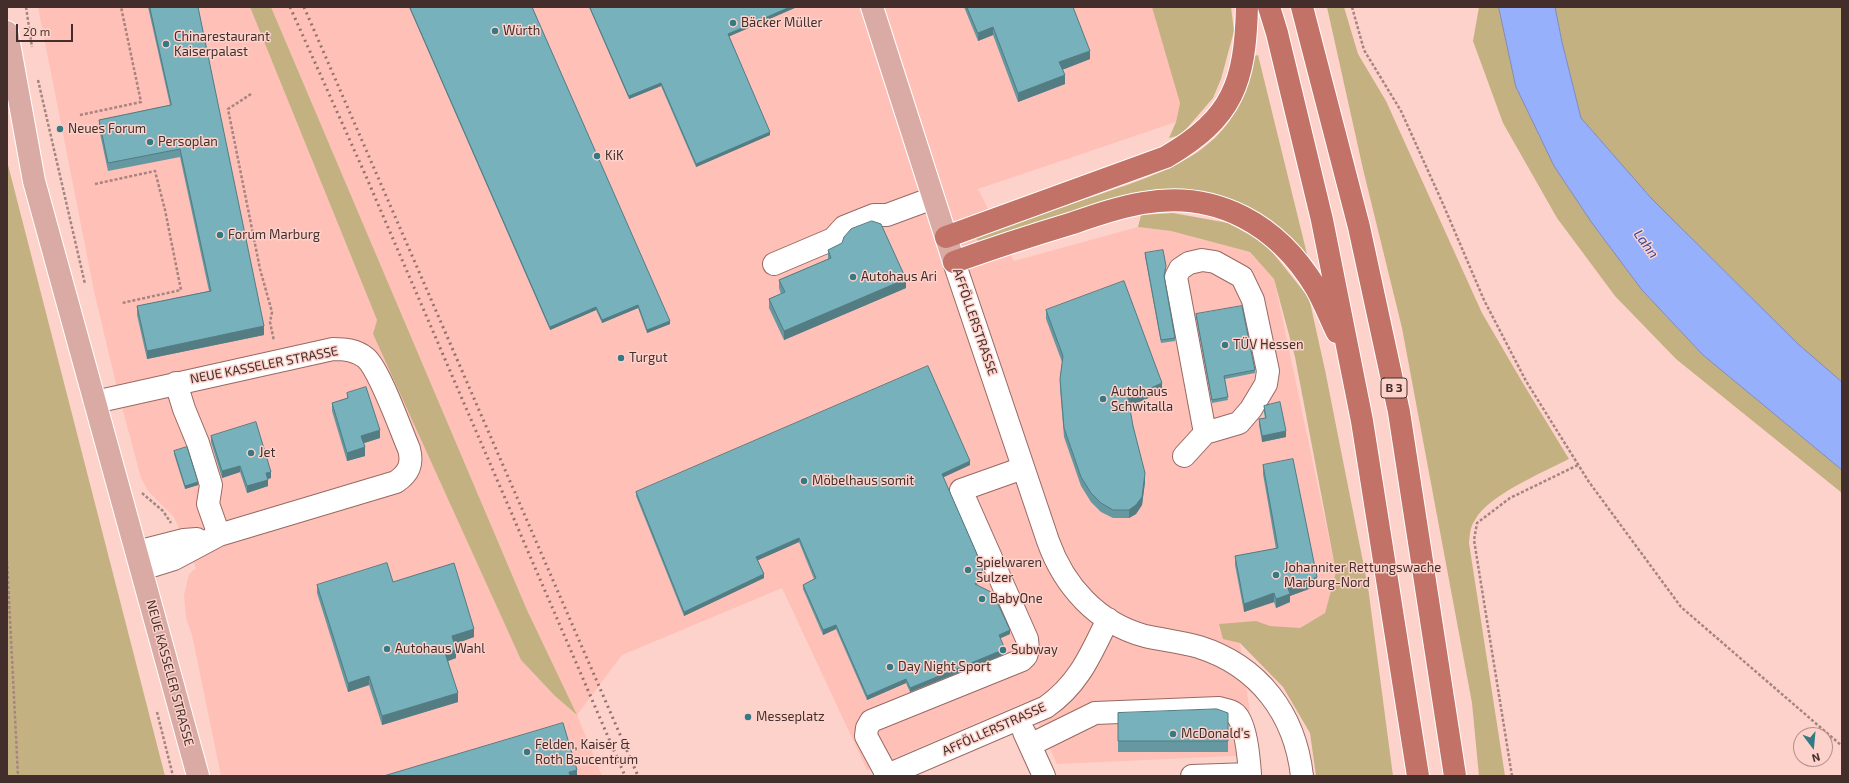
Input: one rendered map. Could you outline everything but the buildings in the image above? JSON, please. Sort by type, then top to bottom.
[{"type":"highway","points":[[946,238],[1166,157],[1190,143],[1216,119],[1231,96],[1242,61],[1246,31],[1247,7]]},
{"type":"highway","points":[[1269,7],[1279,40],[1322,220],[1352,364],[1418,776]]},
{"type":"highway","name":"B 3","points":[[1302,7],[1359,227],[1399,412],[1455,776]]},
{"type":"highway","points":[[954,262],[1102,213],[1143,203],[1164,200],[1222,207],[1244,216],[1272,236],[1303,269],[1316,289],[1352,364]]},
{"type":"main road","name":"AFFÖLLERSTRASSE","points":[[872,7],[954,262]]},
{"type":"main road","name":"NEUE KASSELER STRASSE","points":[[7,32],[34,181],[198,776]]},
{"type":"street","points":[[774,264],[832,239],[844,227],[874,215],[887,216],[933,198]]},
{"type":"street","points":[[1184,456],[1205,433],[1239,423],[1251,410],[1263,390],[1266,384],[1268,371],[1253,300],[1242,277],[1215,262],[1202,260],[1189,263],[1180,269],[1176,277],[1205,433]]},
{"type":"street","name":"AFFÖLLERSTRASSE","points":[[954,262],[1054,560],[1074,590],[1094,610],[1123,627],[1144,635],[1199,648],[1219,655],[1259,681],[1286,719],[1300,756],[1302,776]]},
{"type":"street","name":"NEUE KASSELER STRASSE","points":[[95,402],[333,349],[346,349],[356,352],[366,358],[374,370],[409,448],[411,457],[410,467],[404,476],[396,482],[216,536],[174,559],[139,561]]},
{"type":"street","points":[[176,383],[184,409],[198,443],[211,485],[208,504],[216,536]]},
{"type":"street","points":[[886,776],[866,736],[867,728],[872,721],[1022,660],[1028,653],[1027,639],[961,490],[1024,468]]},
{"type":"street","name":"AFFÖLLERSTRASSE","points":[[886,776],[1046,707],[1065,692],[1075,680],[1091,657],[1108,619]]},
{"type":"street","points":[[1030,745],[1095,713],[1219,708],[1234,712],[1241,719],[1248,754],[1250,775],[1192,776]]},
{"type":"street","points":[[1017,719],[1044,776]]},
{"type":"path","points":[[80,115],[141,102],[121,7]]},
{"type":"path","points":[[1352,7],[1364,50],[1401,111],[1484,300],[1526,381],[1589,482],[1681,607],[1842,746]]},
{"type":"path","points":[[251,94],[228,109],[260,269],[272,312],[270,322],[278,361]]},
{"type":"path","points":[[95,184],[155,171],[165,210],[181,290],[122,303]]},
{"type":"path","points":[[1512,776],[1474,540],[1477,523],[1510,498],[1578,465]]},
{"type":"path","points":[[7,561],[18,776]]},
{"type":"shaded area","points":[[38,7],[250,7],[377,320],[373,334],[521,660],[555,696],[576,714],[527,610],[271,7],[1156,7],[1180,103],[1176,122],[978,189],[1014,261],[1138,227],[1171,231],[1250,252],[1274,279],[1336,572],[1325,613],[1300,628],[1240,643],[1256,755],[1057,764],[1028,701],[867,770],[782,588],[622,655],[577,715],[602,776],[221,776],[192,635],[186,618],[184,595],[189,574],[196,568],[174,517],[148,491],[141,478],[116,384],[94,291]]},
{"type":"shaded area","points":[[250,7],[271,7],[527,610],[577,715],[555,696],[521,660],[373,334],[377,320]]},
{"type":"shaded area","points":[[1152,7],[1231,7],[1234,31],[1221,79],[1213,98],[1181,135],[1169,138],[1176,122],[1180,103]]},
{"type":"shaded area","points":[[1327,7],[1344,7],[1358,54],[1386,101],[1482,313],[1569,459],[1504,493],[1482,511],[1473,523],[1470,531],[1469,543],[1505,776],[1479,776],[1472,703],[1402,328],[1363,169]]},
{"type":"shaded area","points":[[1479,7],[1499,7],[1516,87],[1554,166],[1592,223],[1642,290],[1703,355],[1842,470],[1842,493],[1676,359],[1615,296],[1557,218],[1503,123],[1473,41]]},
{"type":"shaded area","points":[[1555,7],[1842,7],[1842,382],[1798,344],[1651,198],[1581,118]]},
{"type":"shaded area","points":[[1258,55],[1307,254],[1302,255],[1274,223],[1239,203],[1214,196],[1123,197],[979,241],[975,238],[1153,175],[1178,164],[1200,151],[1219,134],[1234,114],[1246,88],[1254,56]]},
{"type":"shaded area","points":[[7,161],[165,776],[7,776]]},
{"type":"shaded area","points":[[1173,213],[1228,223],[1265,243],[1309,298],[1325,370],[1368,587],[1393,776],[1316,776],[1310,733],[1283,687],[1240,643],[1223,639],[1219,624],[1256,621],[1270,626],[1300,628],[1325,613],[1336,572],[1295,357],[1274,279],[1250,252],[1171,231],[1138,227],[1141,215]]},
{"type":"water","name":"Lahn","points":[[1499,7],[1555,7],[1581,118],[1651,198],[1798,344],[1842,382],[1842,470],[1703,355],[1642,290],[1592,223],[1554,166],[1516,87]]},
{"type":"railway","points":[[290,7],[365,174],[625,776]]},
{"type":"railway","points":[[304,7],[638,776]]},
{"type":"place","name":"Bäcker Müller","points":[[733,23]]},
{"type":"place","name":"Würth","points":[[495,31]]},
{"type":"place","name":"Chinarestaurant Kaiserpalast","points":[[166,44]]},
{"type":"place","name":"Neues Forum","points":[[60,129]]},
{"type":"place","name":"Persoplan","points":[[150,142]]},
{"type":"place","name":"KiK","points":[[597,156]]},
{"type":"place","name":"Forum Marburg","points":[[220,235]]},
{"type":"place","name":"Autohaus Ari","points":[[853,277]]},
{"type":"place","name":"TÜV Hessen","points":[[1225,345]]},
{"type":"place","name":"Turgut","points":[[621,358]]},
{"type":"place","name":"Autohaus Schwitalla","points":[[1103,399]]},
{"type":"place","name":"Jet","points":[[251,453]]},
{"type":"place","name":"Möbelhaus somit","points":[[804,481]]},
{"type":"place","name":"Spielwaren Sulzer","points":[[968,570]]},
{"type":"place","name":"Johanniter Rettungswache Marburg-Nord","points":[[1276,575]]},
{"type":"place","name":"BabyOne","points":[[982,599]]},
{"type":"place","name":"Autohaus Wahl","points":[[387,649]]},
{"type":"place","name":"Subway","points":[[1003,650]]},
{"type":"place","name":"Day Night Sport","points":[[890,667]]},
{"type":"place","name":"Messeplatz","points":[[748,717]]},
{"type":"place","name":"McDonald's","points":[[1173,734]]},
{"type":"place","name":"Felden, Kaiser & Roth Baucentrum","points":[[527,752]]}]
